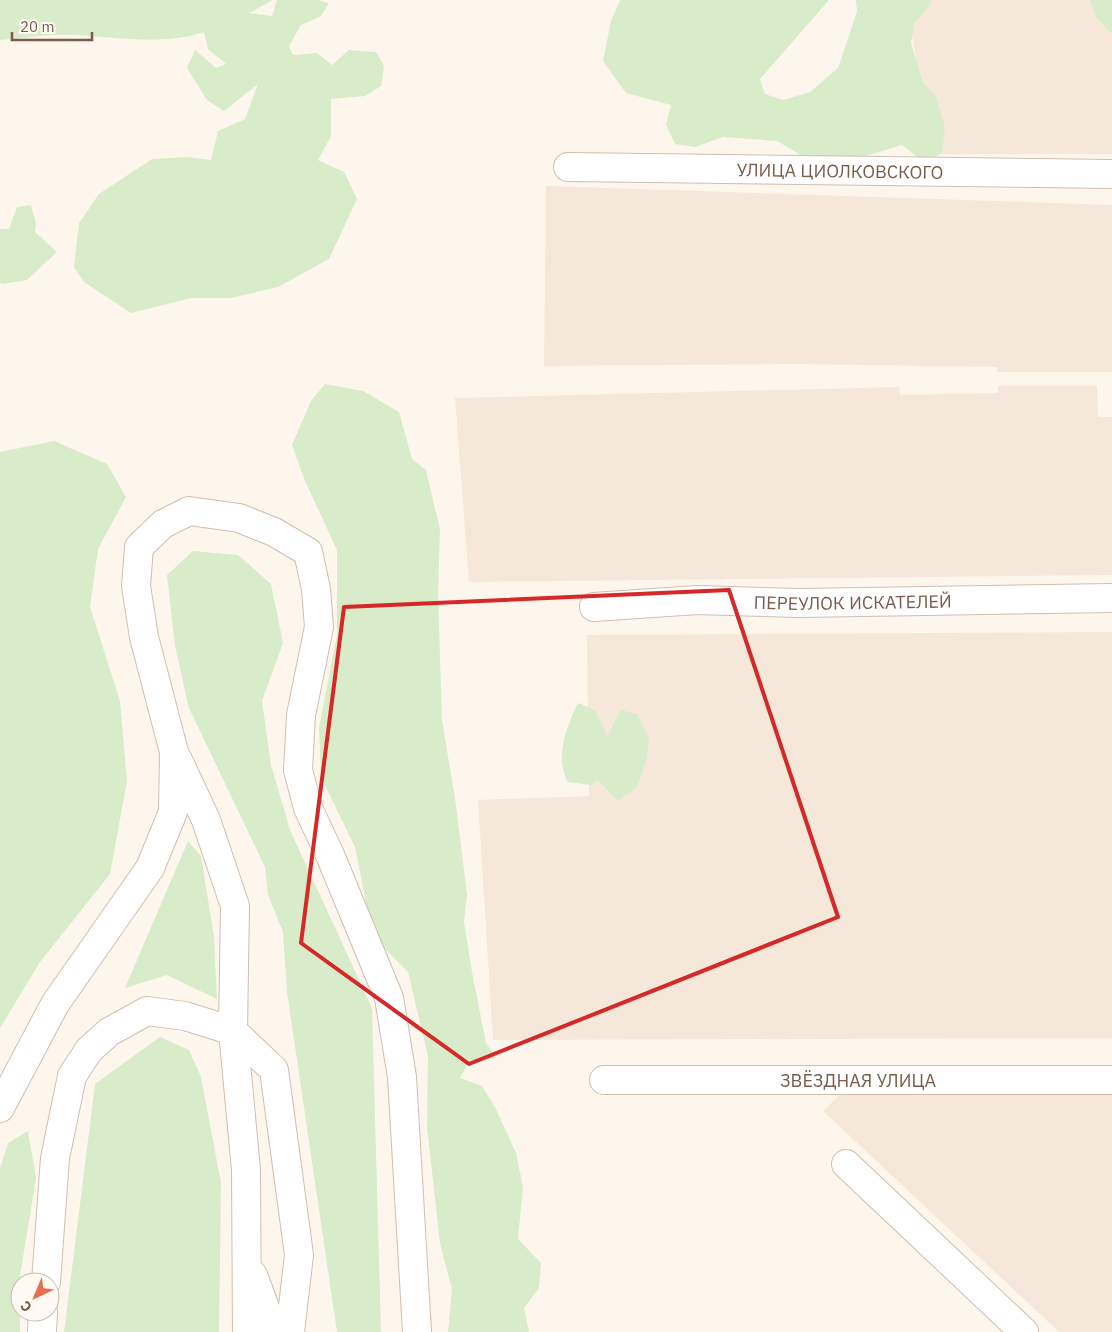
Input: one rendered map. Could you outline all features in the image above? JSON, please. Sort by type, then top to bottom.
[{"type":"street","name":"УЛИЦА ЦИОЛКОВСКОГО","points":[[568,168],[1112,174]]},
{"type":"street","points":[[247,1332],[246,1170],[233,1031],[235,906],[206,820],[174,752],[144,637],[136,586],[139,547],[164,524],[189,511],[239,518],[274,532],[308,552],[316,589],[319,627],[301,715],[298,770],[308,808],[330,855],[389,998],[402,1077],[417,1332]]},
{"type":"street","name":"ПЕРЕУЛОК ИСКАТЕЛЕЙ","points":[[594,607],[697,600],[800,603],[1112,598]]},
{"type":"street","points":[[0,1108],[55,1004],[150,868],[173,812],[174,752]]},
{"type":"street","points":[[47,1272],[56,1149],[72,1076],[89,1050],[109,1032],[148,1011],[185,1016],[233,1031],[274,1070],[299,1256],[290,1332]]},
{"type":"street","name":"ЗВЁЗДНАЯ УЛИЦА","points":[[604,1080],[1112,1080]]},
{"type":"street","points":[[846,1164],[1024,1332]]},
{"type":"street","points":[[246,1255],[274,1332]]},
{"type":"highlighted area","points":[[729,590],[838,917],[469,1064],[301,943],[344,607]]},
{"type":"shaded area","points":[[906,0],[1112,0],[1112,154],[932,154]]},
{"type":"shaded area","points":[[546,186],[1112,205],[1112,372],[997,372],[997,367],[794,364],[544,366]]},
{"type":"shaded area","points":[[998,386],[1097,386],[1098,417],[1112,417],[1112,575],[469,582],[455,398],[899,387],[900,395],[998,393]]},
{"type":"shaded area","points":[[1112,632],[1112,1038],[493,1040],[478,800],[589,796],[587,635]]},
{"type":"shaded area","points":[[850,1085],[1112,1088],[1112,1332],[1059,1332],[823,1111]]},
{"type":"green space","points":[[0,0],[273,0],[249,13],[272,16],[277,0],[318,0],[329,3],[321,16],[301,25],[289,46],[293,55],[317,53],[332,65],[349,50],[376,52],[384,66],[381,86],[365,96],[331,99],[331,136],[318,160],[344,172],[357,199],[329,259],[278,287],[231,298],[191,298],[131,313],[84,282],[74,267],[79,223],[99,194],[152,159],[188,157],[211,160],[218,131],[245,119],[258,84],[224,111],[207,100],[187,68],[195,50],[216,68],[226,64],[208,49],[204,32],[172,39],[156,40],[64,35],[0,40]]},
{"type":"green space","points":[[620,0],[829,0],[760,79],[765,94],[783,100],[810,92],[838,68],[857,12],[856,0],[930,0],[931,3],[914,24],[911,43],[923,83],[936,96],[945,127],[942,153],[930,159],[925,159],[917,156],[902,145],[849,161],[819,166],[777,141],[723,137],[695,147],[675,144],[666,125],[671,105],[626,93],[603,61],[611,21]]},
{"type":"green space","points":[[1090,0],[1112,0],[1112,34],[1096,17]]},
{"type":"green space","points":[[31,205],[36,223],[35,232],[57,252],[27,280],[2,284],[0,283],[0,229],[9,229],[17,207]]},
{"type":"green space","points":[[325,384],[363,391],[399,412],[412,459],[426,470],[440,530],[438,593],[442,720],[456,805],[467,895],[464,922],[486,1043],[496,1058],[467,1065],[460,1078],[482,1086],[495,1107],[516,1153],[523,1187],[518,1239],[541,1263],[539,1288],[524,1308],[529,1332],[448,1332],[452,1290],[440,1243],[427,1127],[428,1056],[408,972],[373,937],[355,847],[321,777],[319,728],[337,635],[337,550],[305,481],[292,445],[311,401]]},
{"type":"green space","points":[[54,441],[107,464],[126,497],[98,549],[90,607],[120,701],[127,781],[110,874],[40,962],[0,1028],[0,452]]},
{"type":"green space","points":[[193,551],[238,555],[271,584],[283,643],[262,701],[271,765],[290,830],[372,1008],[381,1332],[337,1332],[287,992],[283,932],[268,895],[265,867],[189,708],[175,646],[167,575]]},
{"type":"green space","points":[[578,703],[595,710],[607,736],[621,710],[637,714],[649,738],[647,758],[637,787],[618,801],[598,780],[592,785],[568,782],[562,762],[562,752],[566,732]]},
{"type":"green space","points":[[188,841],[201,856],[214,937],[217,999],[167,975],[125,988]]},
{"type":"green space","points":[[160,1037],[189,1050],[201,1077],[221,1183],[219,1332],[64,1332],[95,1084]]},
{"type":"green space","points":[[28,1131],[36,1178],[21,1272],[10,1272],[10,1322],[20,1322],[20,1332],[0,1332],[0,1168],[8,1143]]}]
